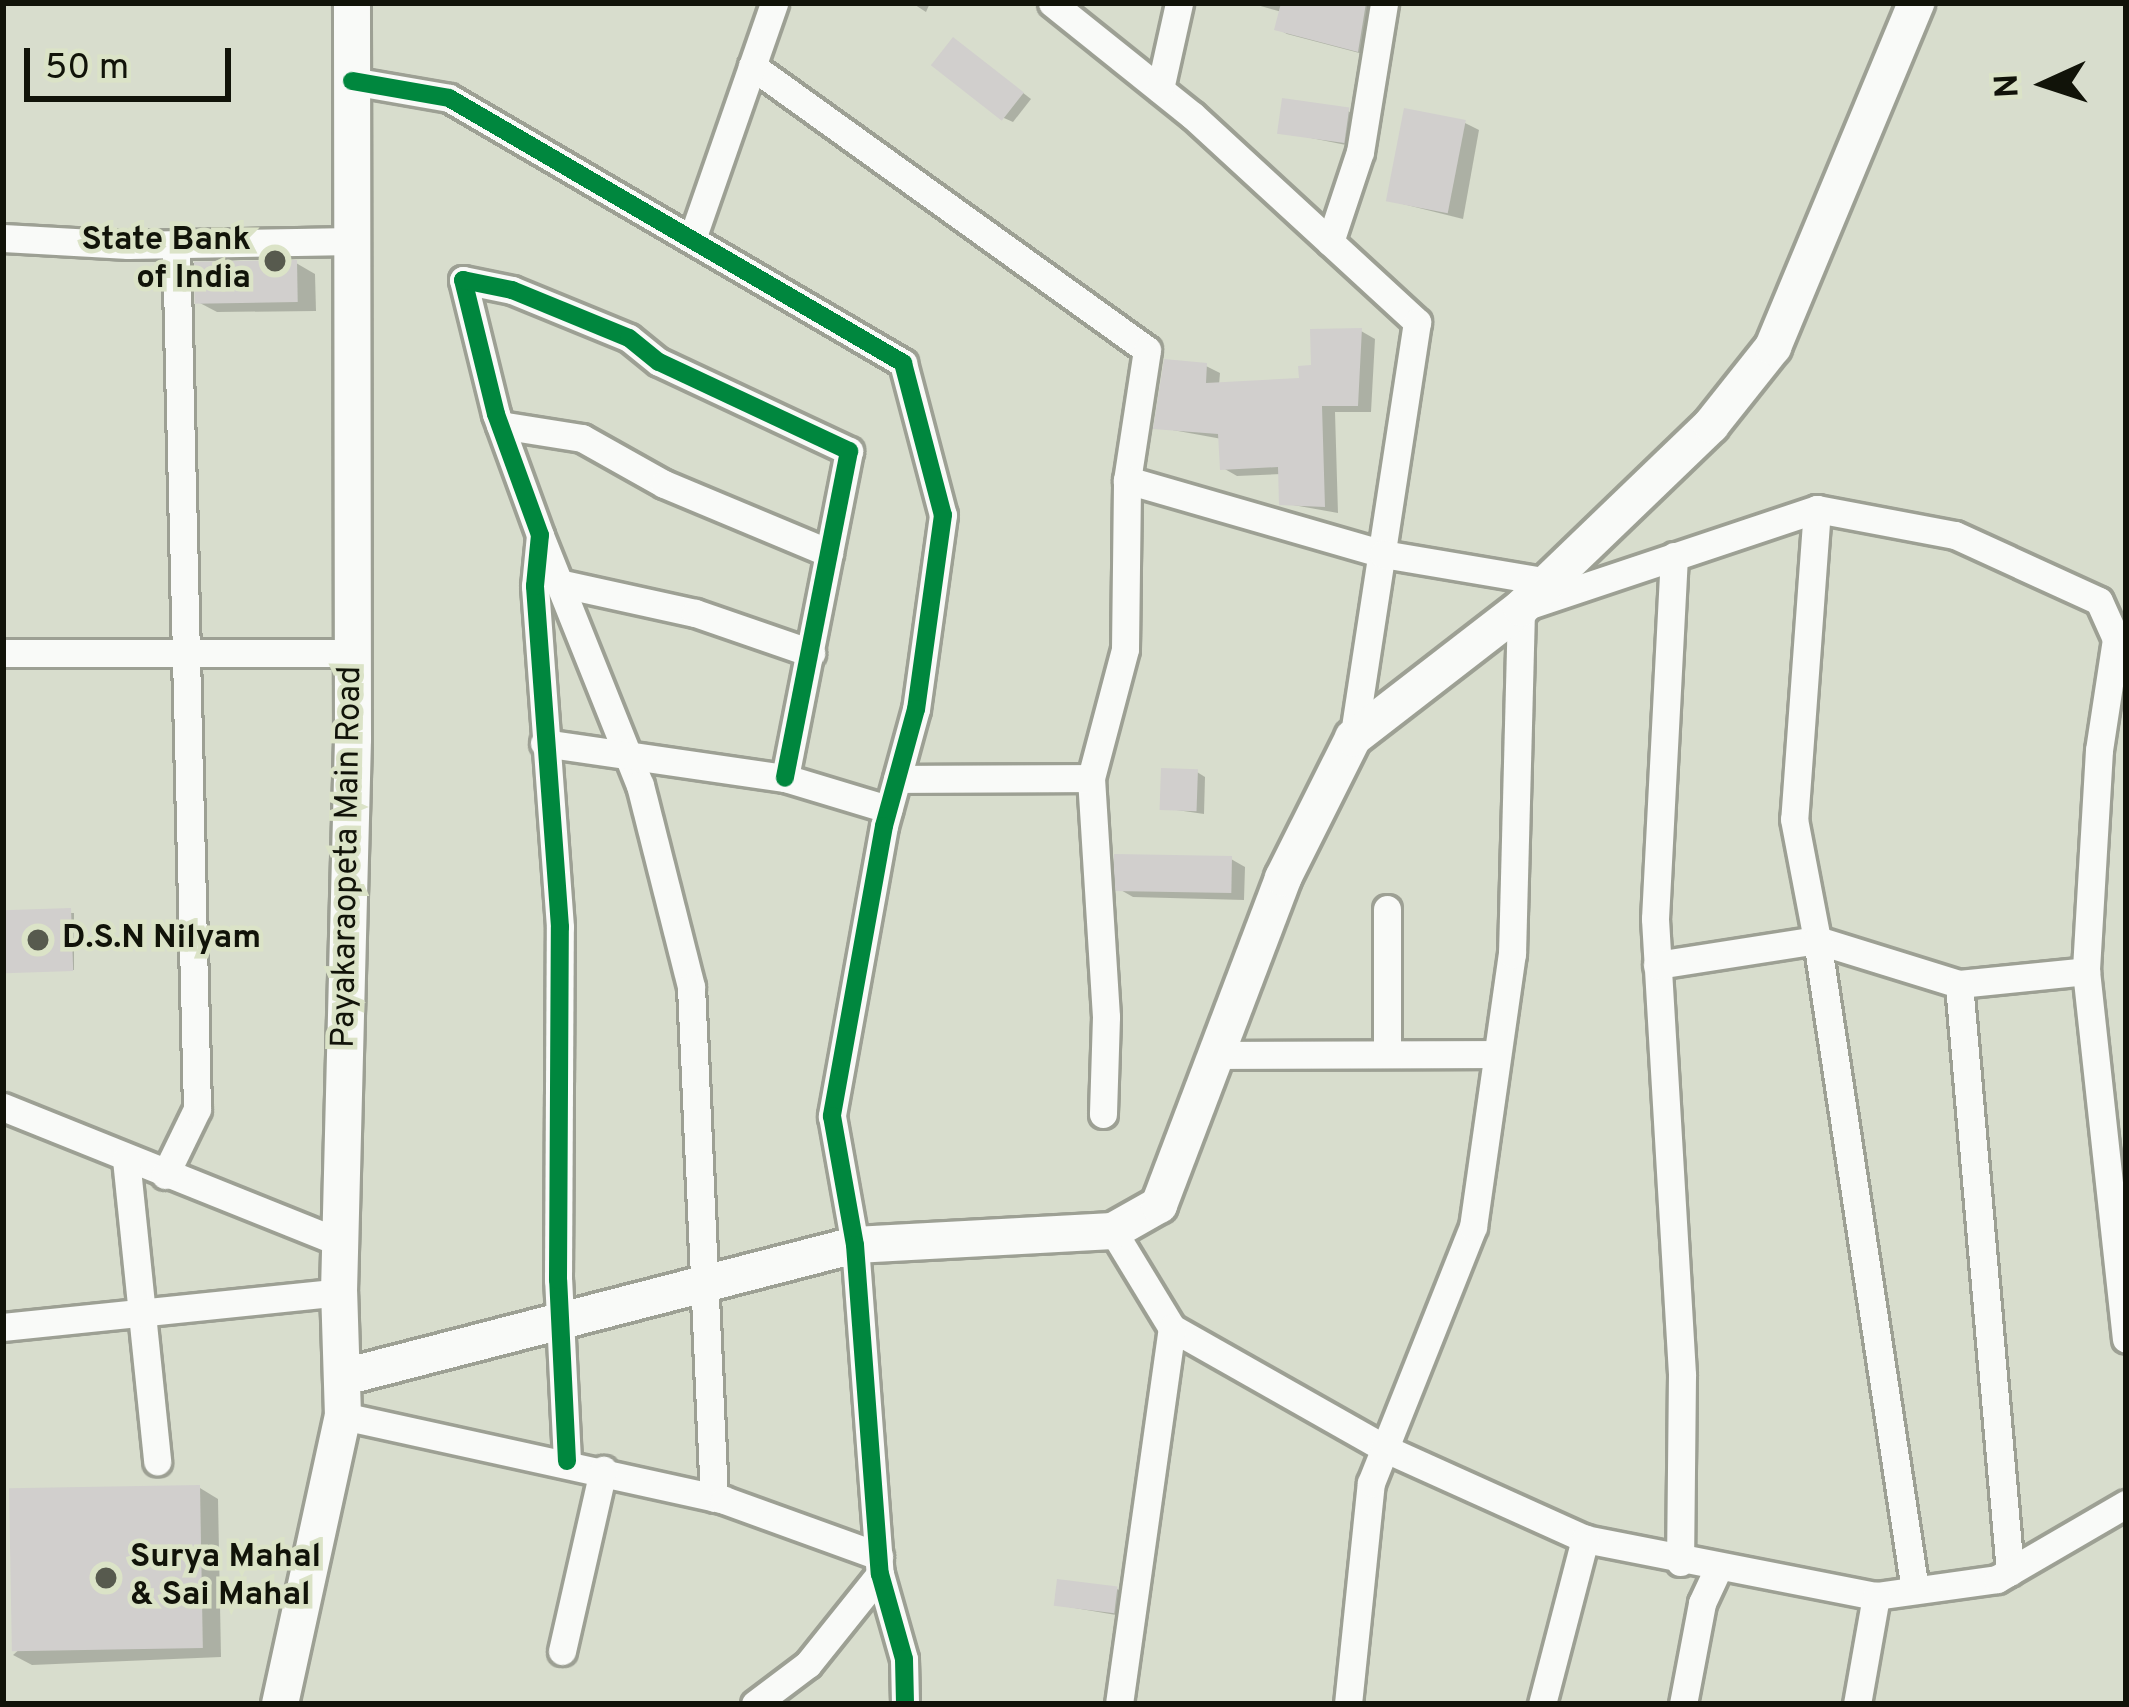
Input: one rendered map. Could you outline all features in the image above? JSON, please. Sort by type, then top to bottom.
[{"type":"main road","name":"Payakaraopeta Main Road","points":[[280,1704],[343,1417],[339,1292],[353,653],[352,3]]},
{"type":"main road","points":[[344,1376],[706,1289],[855,1244],[1113,1231],[1159,1205],[1283,878],[1353,738],[1522,608],[1712,425],[1773,347],[1916,3]]},
{"type":"street","points":[[692,239],[774,3]]},
{"type":"street","points":[[1052,3],[1160,89],[1417,322],[1353,738]]},
{"type":"street","points":[[1160,89],[1179,3]]},
{"type":"street","points":[[1330,242],[1360,152],[1384,3]]},
{"type":"street","points":[[752,66],[1147,350],[1127,480],[1125,649],[1090,778],[1106,1017],[1103,1114]]},
{"type":"street","points":[[352,81],[448,98],[903,363],[943,515],[916,710],[888,809],[832,1116],[855,1244],[879,1565],[904,1658],[904,1704]]},
{"type":"street","points":[[3,238],[176,244],[352,241]]},
{"type":"street","points":[[165,1175],[196,1109],[176,244]]},
{"type":"street","points":[[714,1498],[691,987],[630,754],[500,425],[463,280],[512,290],[629,338],[659,362],[849,451],[785,778]]},
{"type":"street","points":[[500,425],[582,438],[664,484],[829,554]]},
{"type":"street","points":[[1127,480],[1383,554],[1549,582]]},
{"type":"street","points":[[1817,509],[1794,819],[1817,940],[1916,1590]]},
{"type":"street","points":[[1348,1704],[1371,1483],[1473,1227],[1512,953],[1522,608],[1817,509],[1955,535],[2099,601],[2121,641],[2099,750],[2086,971],[2115,1144],[2126,1339]]},
{"type":"street","points":[[540,535],[535,586],[560,927],[561,1325],[567,1461]]},
{"type":"street","points":[[1674,556],[1657,965],[1682,1375],[1680,1562]]},
{"type":"street","points":[[563,584],[695,613],[811,652]]},
{"type":"street","points":[[3,653],[353,653]]},
{"type":"street","points":[[544,743],[785,778],[888,809]]},
{"type":"street","points":[[897,779],[1090,778]]},
{"type":"street","points":[[1387,909],[1387,1054]]},
{"type":"street","points":[[1657,965],[1817,940],[1960,985],[2086,971]]},
{"type":"street","points":[[1960,985],[2010,1573]]},
{"type":"street","points":[[1216,1055],[1497,1054]]},
{"type":"street","points":[[3,1107],[341,1243]]},
{"type":"street","points":[[126,1160],[158,1461]]},
{"type":"street","points":[[1113,1231],[1172,1328],[1386,1449],[1585,1539],[1717,1571],[1876,1596],[2010,1573],[2126,1504]]},
{"type":"street","points":[[3,1327],[339,1292]]},
{"type":"street","points":[[1119,1704],[1172,1328]]},
{"type":"street","points":[[343,1417],[567,1461],[714,1498],[879,1565]]},
{"type":"street","points":[[562,1652],[603,1470]]},
{"type":"street","points":[[1542,1704],[1585,1539]]},
{"type":"street","points":[[755,1704],[808,1664],[879,1565]]},
{"type":"street","points":[[1683,1704],[1702,1603],[1717,1571]]},
{"type":"street","points":[[1860,1703],[1876,1596]]},
{"type":"building","points":[[1281,3],[1366,3],[1358,52],[1274,30]]},
{"type":"building","points":[[953,37],[1024,92],[1002,121],[931,65]]},
{"type":"building","points":[[1282,98],[1349,107],[1344,143],[1277,134]]},
{"type":"building","points":[[1404,108],[1466,120],[1448,213],[1386,201]]},
{"type":"building","points":[[297,260],[298,302],[195,304],[194,262]]},
{"type":"building","points":[[1362,328],[1358,406],[1322,406],[1325,507],[1279,505],[1278,467],[1220,470],[1218,434],[1153,429],[1164,359],[1207,363],[1206,383],[1299,378],[1298,366],[1311,365],[1310,329]]},
{"type":"building","points":[[1161,768],[1198,769],[1197,811],[1160,810]]},
{"type":"building","points":[[1114,854],[1232,856],[1231,893],[1113,891]]},
{"type":"building","name":"D.S.N Nilyam","points":[[71,908],[73,971],[5,973],[3,910]]},
{"type":"building","name":"Surya Mahal & Sai Mahal","points":[[200,1485],[203,1648],[12,1651],[9,1488]]},
{"type":"building","points":[[1057,1579],[1118,1586],[1114,1613],[1054,1606]]},
{"type":"cycle path","points":[[352,81],[449,98],[903,363],[943,515],[916,709],[884,826],[832,1116],[855,1245],[880,1574],[904,1659],[905,1704]]},
{"type":"cycle path","points":[[567,1461],[558,1280],[560,927],[535,586],[540,535],[496,414],[463,280],[512,290],[629,338],[659,362],[849,451],[785,778]]},
{"type":"place","name":"State Bank of India","points":[[275,261]]},
{"type":"place","name":"D.S.N Nilyam","points":[[38,940]]},
{"type":"place","name":"Surya Mahal & Sai Mahal","points":[[106,1578]]}]
